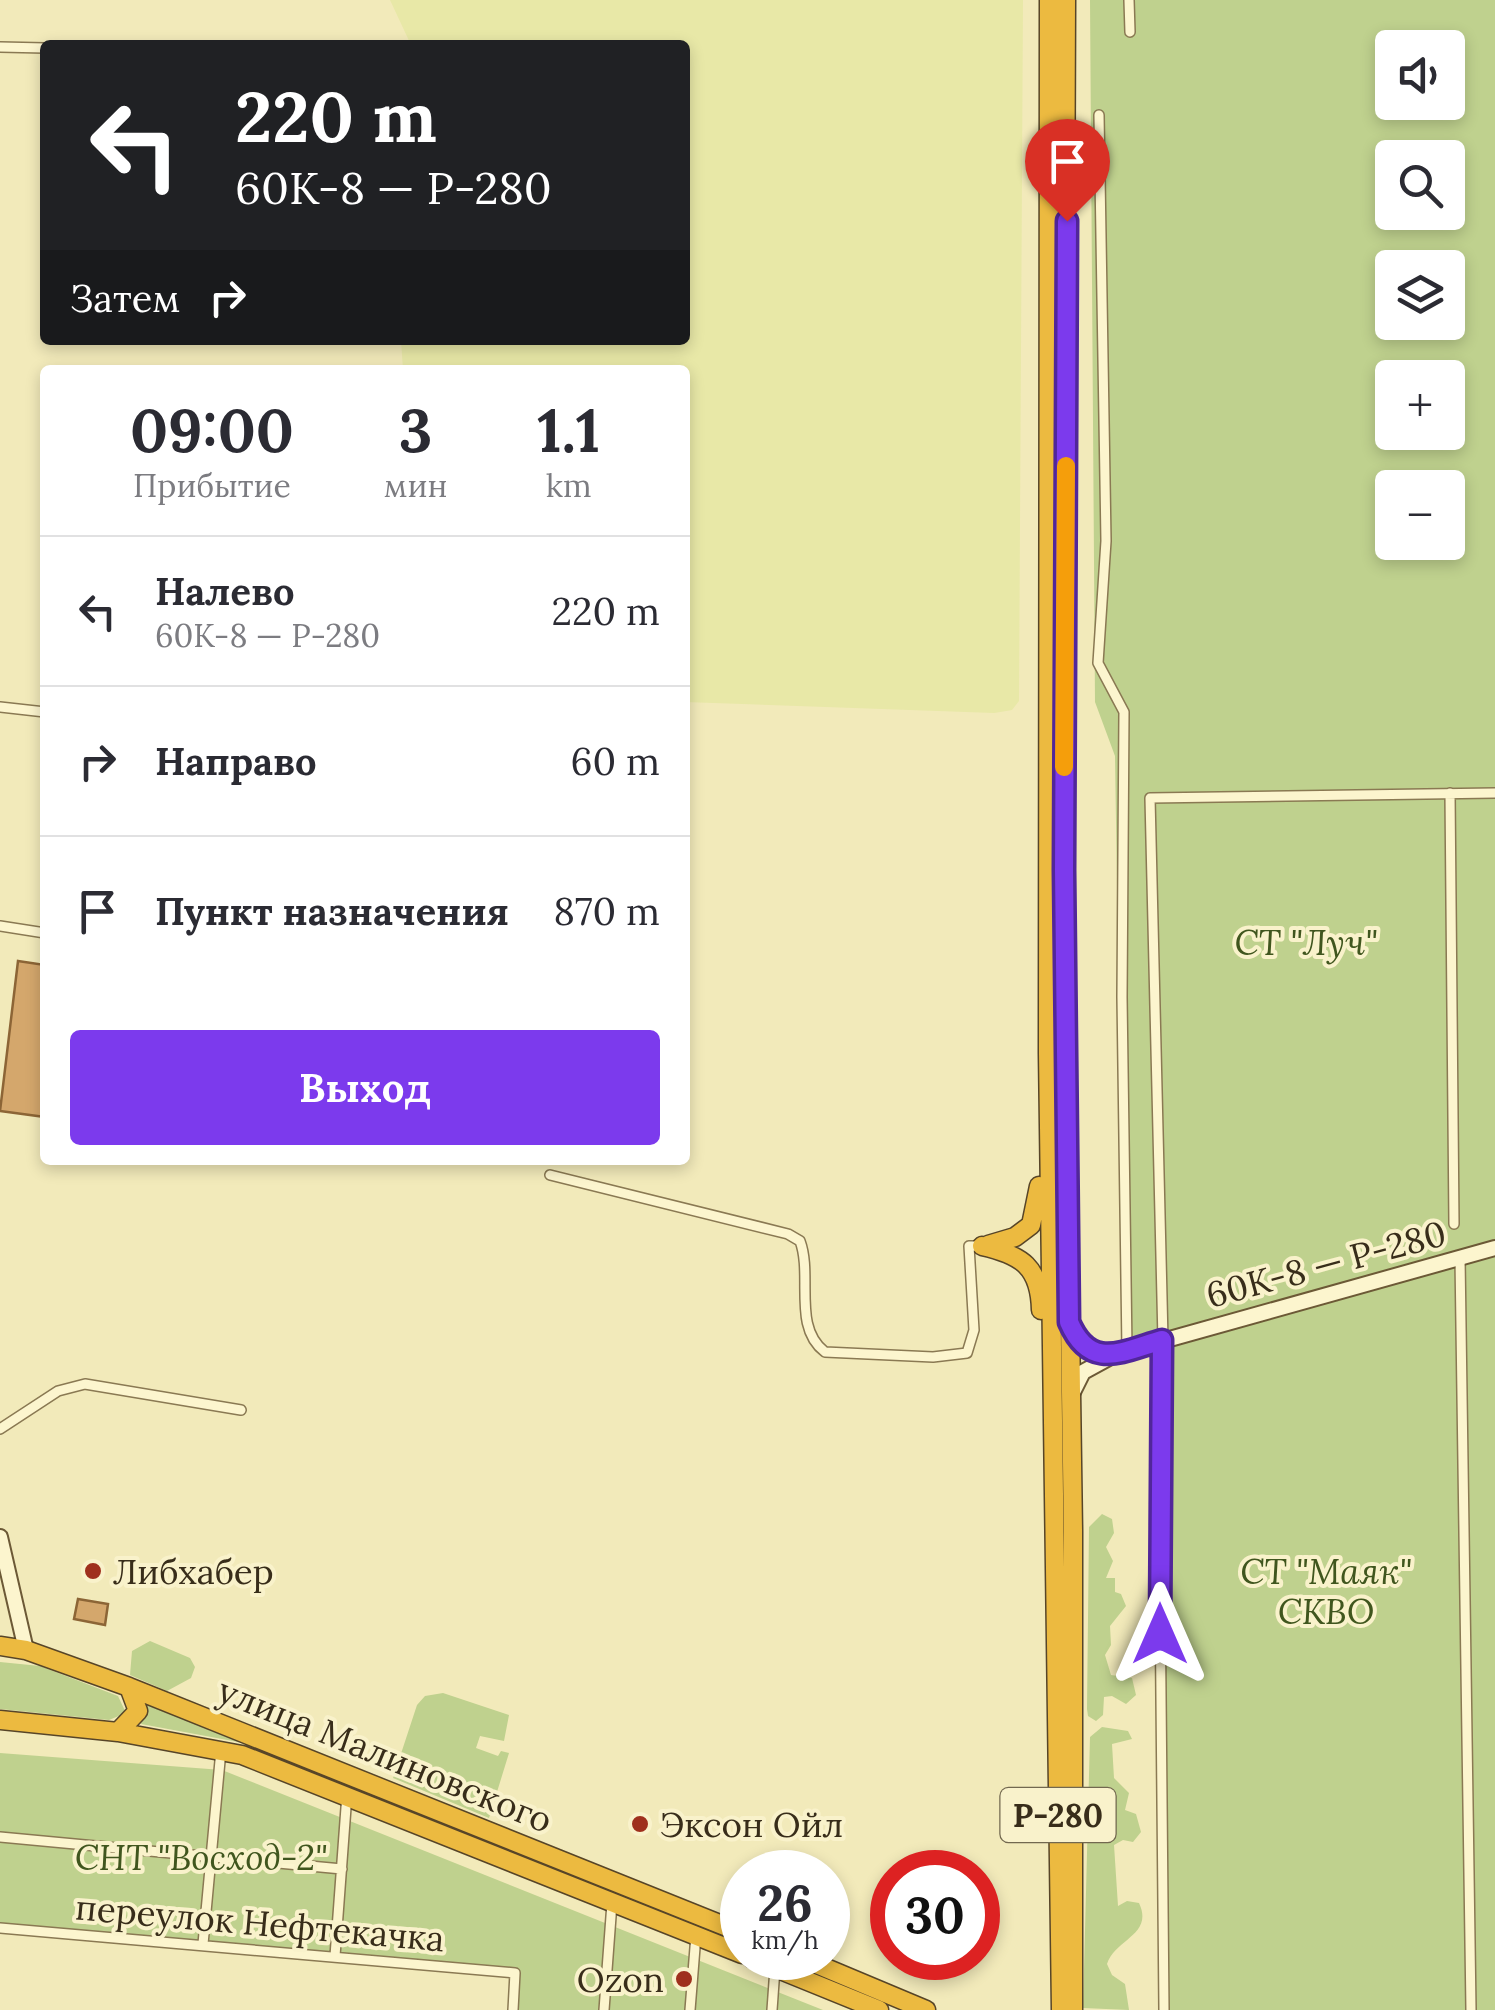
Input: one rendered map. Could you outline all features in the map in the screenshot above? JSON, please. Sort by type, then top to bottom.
[{"type":"highway","name":"Р-280","points":[[1049,0],[1055,1122],[1069,1322],[1070,1399],[1064,1531],[1060,2010]]},
{"type":"highway","name":"Р-280","points":[[1066,0],[1054,1382],[1064,1531],[1073,2010]]},
{"type":"highway","points":[[982,1246],[1015,1236],[1036,1215],[1039,1124],[1055,1122]]},
{"type":"highway","points":[[982,1246],[1011,1252],[1033,1270],[1040,1297],[1042,1366],[1054,1382]]},
{"type":"highway","name":"улица Малиновского","points":[[0,1646],[26,1650],[128,1687],[720,1924]]},
{"type":"highway","points":[[118,1732],[138,1712],[128,1687]]},
{"type":"highway","name":"улица Малиновского","points":[[0,1720],[118,1732],[221,1750],[347,1794],[720,1944]]},
{"type":"highway","points":[[850,1978],[926,2010]]},
{"type":"highway","points":[[801,1980],[856,2005],[879,2010]]},
{"type":"street","points":[[1130,0],[1130,32]]},
{"type":"street","points":[[0,47],[40,48]]},
{"type":"street","points":[[1069,1322],[1083,1347],[1122,1352],[1124,712],[1098,663],[1106,541],[1099,115]]},
{"type":"street","points":[[0,707],[40,711]]},
{"type":"street","points":[[1450,793],[1454,1224]]},
{"type":"street","points":[[1164,2010],[1159,1488],[1162,1340],[1150,798],[1495,793]]},
{"type":"street","points":[[0,926],[40,931]]},
{"type":"street","points":[[550,1175],[788,1234],[800,1242],[804,1252],[810,1335],[826,1352],[837,1354],[933,1357],[967,1353],[974,1330],[969,1246],[982,1246]]},
{"type":"street","name":"60К-8 — Р-280","points":[[1070,1399],[1083,1372],[1122,1352],[1495,1248]]},
{"type":"street","points":[[1460,1258],[1471,2010]]},
{"type":"street","points":[[0,1429],[58,1391],[85,1384],[241,1410]]},
{"type":"street","points":[[0,1537],[26,1650]]},
{"type":"street","points":[[203,1944],[221,1750]]},
{"type":"street","points":[[335,1956],[347,1794]]},
{"type":"street","points":[[0,1837],[342,1870]]},
{"type":"street","points":[[604,2010],[612,1901]]},
{"type":"street","name":"переулок Нефтекачка","points":[[0,1928],[516,1972],[513,2010]]},
{"type":"street","points":[[690,2010],[696,1934]]},
{"type":"street","points":[[772,2010],[774,1980]]},
{"type":"green space","points":[[390,0],[1023,0],[1019,701],[1012,710],[994,713],[690,702],[690,365],[403,365],[401,345],[690,345],[690,40],[409,40]]},
{"type":"green space","name":"СТ \"Луч\"","points":[[1090,0],[1495,0],[1495,1241],[1124,1346],[1115,756],[1095,702]]},
{"type":"green space","name":"СТ \"Маяк\" СКВО","points":[[1495,1253],[1495,2010],[1163,2010],[1155,1348]]},
{"type":"green space","points":[[1102,1514],[1112,1519],[1114,1533],[1106,1547],[1113,1561],[1106,1578],[1115,1578],[1115,1592],[1121,1594],[1126,1606],[1110,1626],[1111,1645],[1105,1655],[1111,1675],[1132,1678],[1136,1695],[1126,1704],[1112,1696],[1104,1697],[1103,1715],[1096,1721],[1088,1716],[1087,1709],[1089,1527]]},
{"type":"green space","points":[[150,1641],[190,1658],[195,1667],[191,1678],[167,1691],[130,1675],[132,1651]]},
{"type":"green space","points":[[0,1662],[40,1666],[118,1696],[126,1713],[109,1720],[0,1709]]},
{"type":"green space","points":[[443,1693],[509,1715],[504,1741],[480,1736],[476,1748],[498,1756],[501,1751],[509,1753],[489,1818],[393,1778],[417,1705],[425,1696]]},
{"type":"green space","points":[[146,1702],[249,1744],[141,1724]]},
{"type":"green space","points":[[1102,1727],[1128,1731],[1132,1739],[1112,1744],[1114,1778],[1129,1793],[1125,1810],[1136,1814],[1141,1832],[1133,1842],[1123,1840],[1114,1845],[1118,1906],[1127,1901],[1139,1903],[1142,1914],[1138,1930],[1117,1948],[1107,1964],[1112,1975],[1125,1984],[1129,2010],[1083,2008],[1090,1737]]},
{"type":"green space","name":"СНТ \"Восход-2\"","points":[[0,1753],[222,1770],[720,1969],[720,1980],[748,1980],[823,2010],[510,2010],[512,1976],[0,1929]]},
{"type":"building","points":[[18,961],[40,964],[40,1116],[0,1111]]},
{"type":"building","name":"Либхабер","points":[[78,1599],[108,1604],[105,1625],[74,1619]]},
{"type":"slow traffic","points":[[1064,767],[1066,466]]},
{"type":"place","name":"Либхабер","points":[[93,1571]]},
{"type":"place","name":"Эксон Ойл","points":[[640,1824]]},
{"type":"place","name":"Ozon","points":[[684,1979]]},
{"type":"route","points":[[1067,221],[1064,870],[1069,1322],[1077,1340],[1092,1352],[1116,1354],[1162,1340],[1160,1634]]}]
